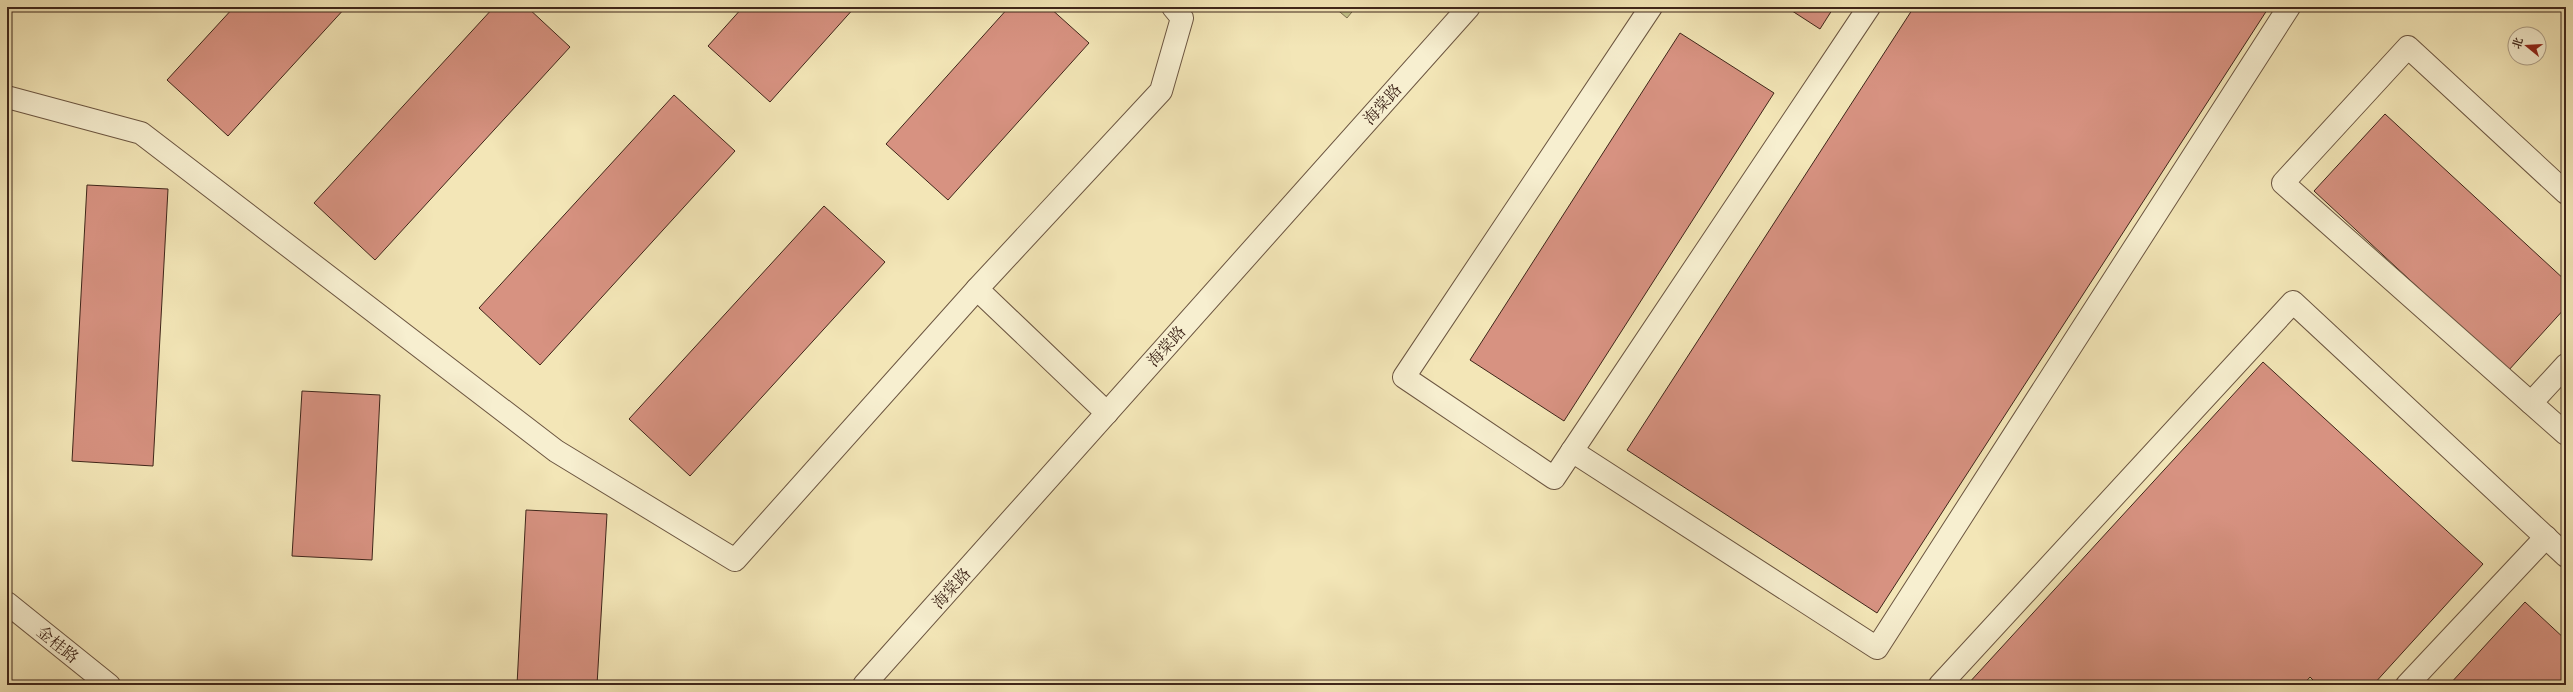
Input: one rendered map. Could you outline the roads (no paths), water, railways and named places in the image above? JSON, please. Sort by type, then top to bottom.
[{"type":"street","points":[[7,97],[141,133],[556,451],[735,560],[977,289],[1161,91],[1182,18],[1174,7]]},
{"type":"street","name":"海棠路","points":[[864,685],[1469,7]]},
{"type":"street","points":[[1651,7],[1404,377],[1554,478],[1869,7]]},
{"type":"street","points":[[1572,451],[1877,648],[2289,7]]},
{"type":"street","points":[[2566,193],[2408,47],[2282,183],[2566,434]]},
{"type":"street","points":[[977,289],[1107,413]]},
{"type":"street","points":[[1940,685],[2293,302],[2566,556]]},
{"type":"street","points":[[2531,403],[2566,364]]},
{"type":"street","points":[[2407,685],[2546,537]]},
{"type":"street","name":"金桂路","points":[[7,603],[109,685]]}]
